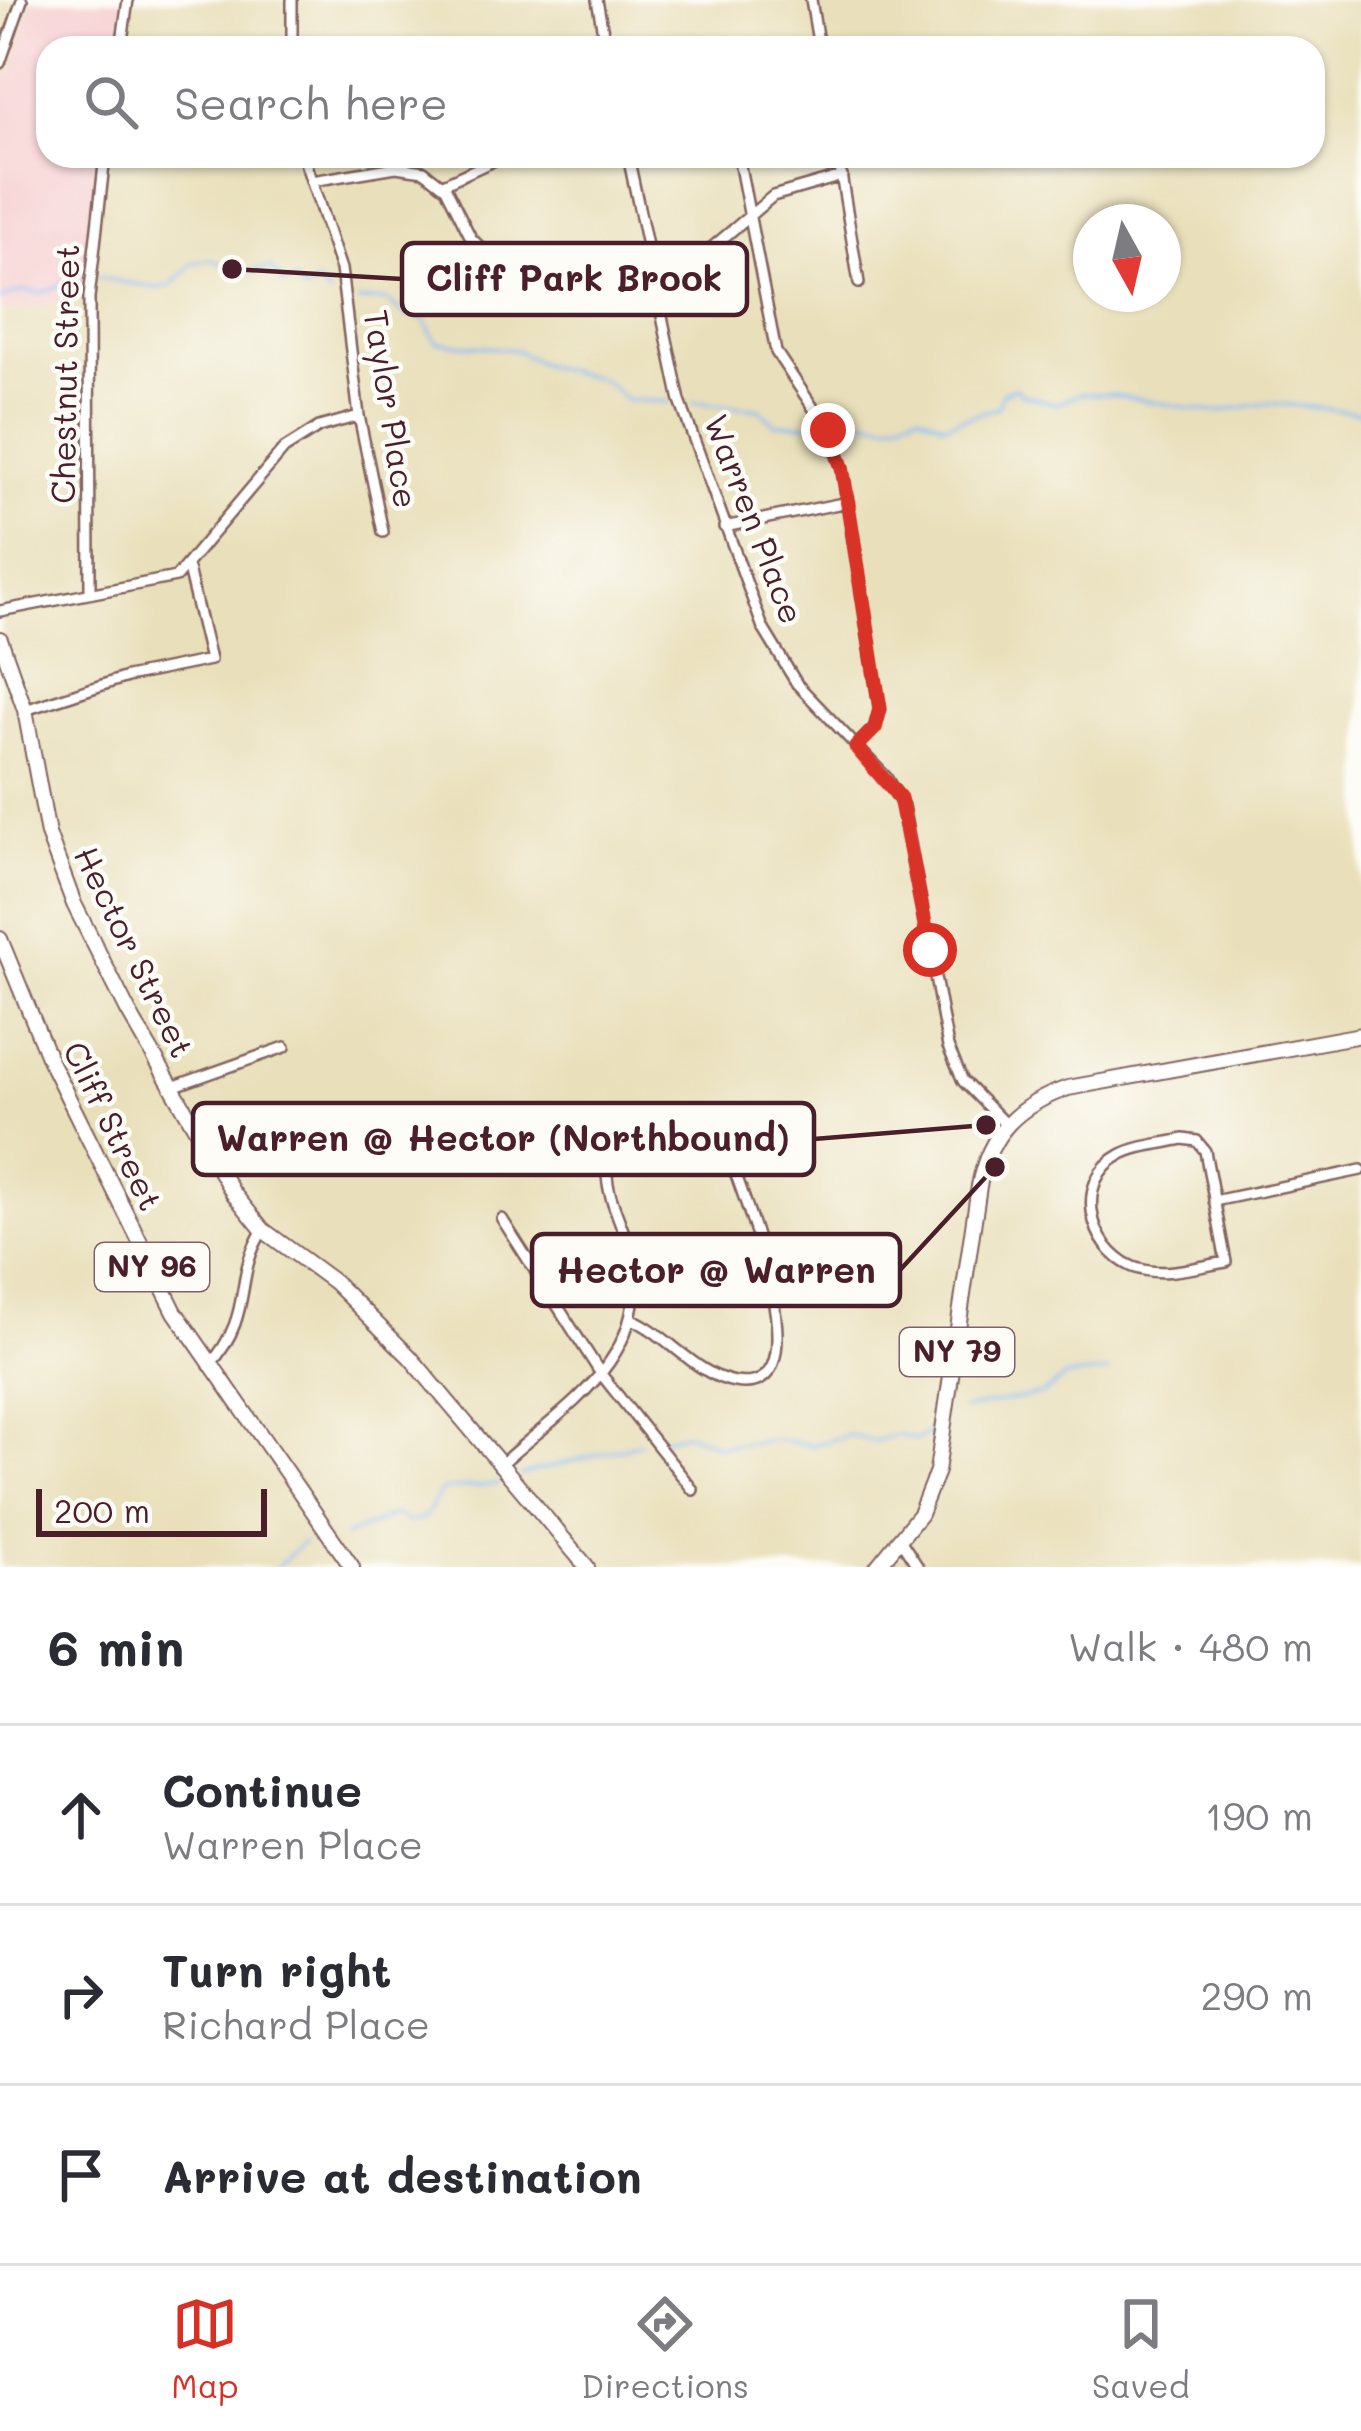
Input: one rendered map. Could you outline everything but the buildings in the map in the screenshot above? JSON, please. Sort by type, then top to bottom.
[{"type":"main road","name":"Hector Street","points":[[0,639],[25,710],[43,813],[62,874],[171,1088],[233,1193],[263,1230],[369,1314],[586,1566]]},
{"type":"main road","name":"Cliff Street","points":[[0,939],[108,1181],[175,1312],[352,1567]]},
{"type":"main road","points":[[1005,1124],[1032,1102],[1068,1088],[1361,1035]]},
{"type":"main road","name":"NY 79","points":[[878,1567],[901,1541],[938,1472],[979,1186],[989,1150],[1005,1124]]},
{"type":"street","points":[[0,64],[22,0]]},
{"type":"street","points":[[123,36],[128,0]]},
{"type":"street","points":[[292,0],[292,36]]},
{"type":"street","points":[[597,0],[604,36]]},
{"type":"street","points":[[811,0],[817,36]]},
{"type":"street","name":"Chestnut Street","points":[[90,593],[89,298],[104,168]]},
{"type":"street","name":"Taylor Place","points":[[307,168],[341,268],[359,416],[383,532]]},
{"type":"street","points":[[312,181],[396,168]]},
{"type":"street","points":[[410,168],[424,170],[442,184],[471,238],[500,264],[575,290],[654,282],[691,269],[783,190],[842,176]]},
{"type":"street","points":[[442,184],[477,168]]},
{"type":"street","name":"Warren Place","points":[[630,168],[680,401],[724,527],[777,653],[815,706],[886,777],[902,806],[954,1065],[974,1095],[1005,1124]]},
{"type":"street","points":[[740,168],[776,352],[832,437],[848,502],[880,709],[875,728],[856,747]]},
{"type":"street","points":[[840,168],[860,284]]},
{"type":"street","points":[[0,610],[176,577],[188,569],[284,449],[320,427],[359,416]]},
{"type":"street","points":[[724,527],[848,502]]},
{"type":"street","points":[[25,710],[127,677],[210,660],[188,569]]},
{"type":"street","points":[[171,1088],[285,1047]]},
{"type":"street","points":[[1190,1139],[1205,1151],[1214,1201],[1226,1262],[1168,1272],[1122,1261],[1102,1241],[1091,1210],[1094,1184],[1107,1164],[1133,1150],[1190,1139]]},
{"type":"street","points":[[632,1318],[730,1382],[755,1381],[773,1365],[779,1348],[779,1320],[730,1157]]},
{"type":"street","points":[[1214,1201],[1361,1169]]},
{"type":"street","points":[[499,1466],[602,1374],[624,1346],[632,1318],[632,1257],[607,1172]]},
{"type":"street","points":[[502,1219],[508,1236],[602,1374],[694,1490]]},
{"type":"street","points":[[209,1366],[235,1334],[250,1257],[263,1230]]},
{"type":"street","points":[[901,1541],[918,1567]]},
{"type":"shaded area","points":[[31,0],[125,0],[120,36],[36,36],[36,168],[100,168],[83,298],[0,312],[0,87],[16,60]]},
{"type":"waterway","points":[[96,277],[170,286],[193,263],[211,259],[242,273],[271,267],[283,284],[296,281],[305,292],[317,283],[329,295]]},
{"type":"waterway","points":[[0,299],[24,291],[43,293],[73,278]]},
{"type":"waterway","points":[[358,301],[386,300],[407,316],[424,319],[436,342],[516,350],[541,364],[604,380],[626,400],[670,402]]},
{"type":"waterway","points":[[843,417],[889,423],[918,413],[945,424],[998,407],[1003,392],[1016,388],[1021,394],[1056,404],[1079,394],[1109,394],[1213,412],[1269,403],[1361,412]]},
{"type":"waterway","points":[[694,402],[760,409],[775,424],[807,424]]},
{"type":"waterway","points":[[963,1409],[1043,1394],[1065,1377],[1109,1372]]},
{"type":"waterway","points":[[660,1439],[686,1433],[720,1446],[777,1440],[813,1445],[848,1435],[873,1441],[899,1435],[917,1440],[937,1428]]},
{"type":"waterway","points":[[520,1475],[641,1443]]},
{"type":"waterway","points":[[345,1536],[394,1515],[408,1522],[422,1520],[442,1490],[498,1484]]},
{"type":"waterway","points":[[277,1567],[304,1541]]},
{"type":"place","name":"Cliff Park Brook","points":[[232,269]]},
{"type":"place","name":"Warren @ Hector (Northbound)","points":[[986,1125]]},
{"type":"place","name":"Hector @ Warren","points":[[995,1167]]},
{"type":"route","points":[[828,430],[842,467],[880,709],[875,728],[856,747],[900,798],[930,950]]}]
